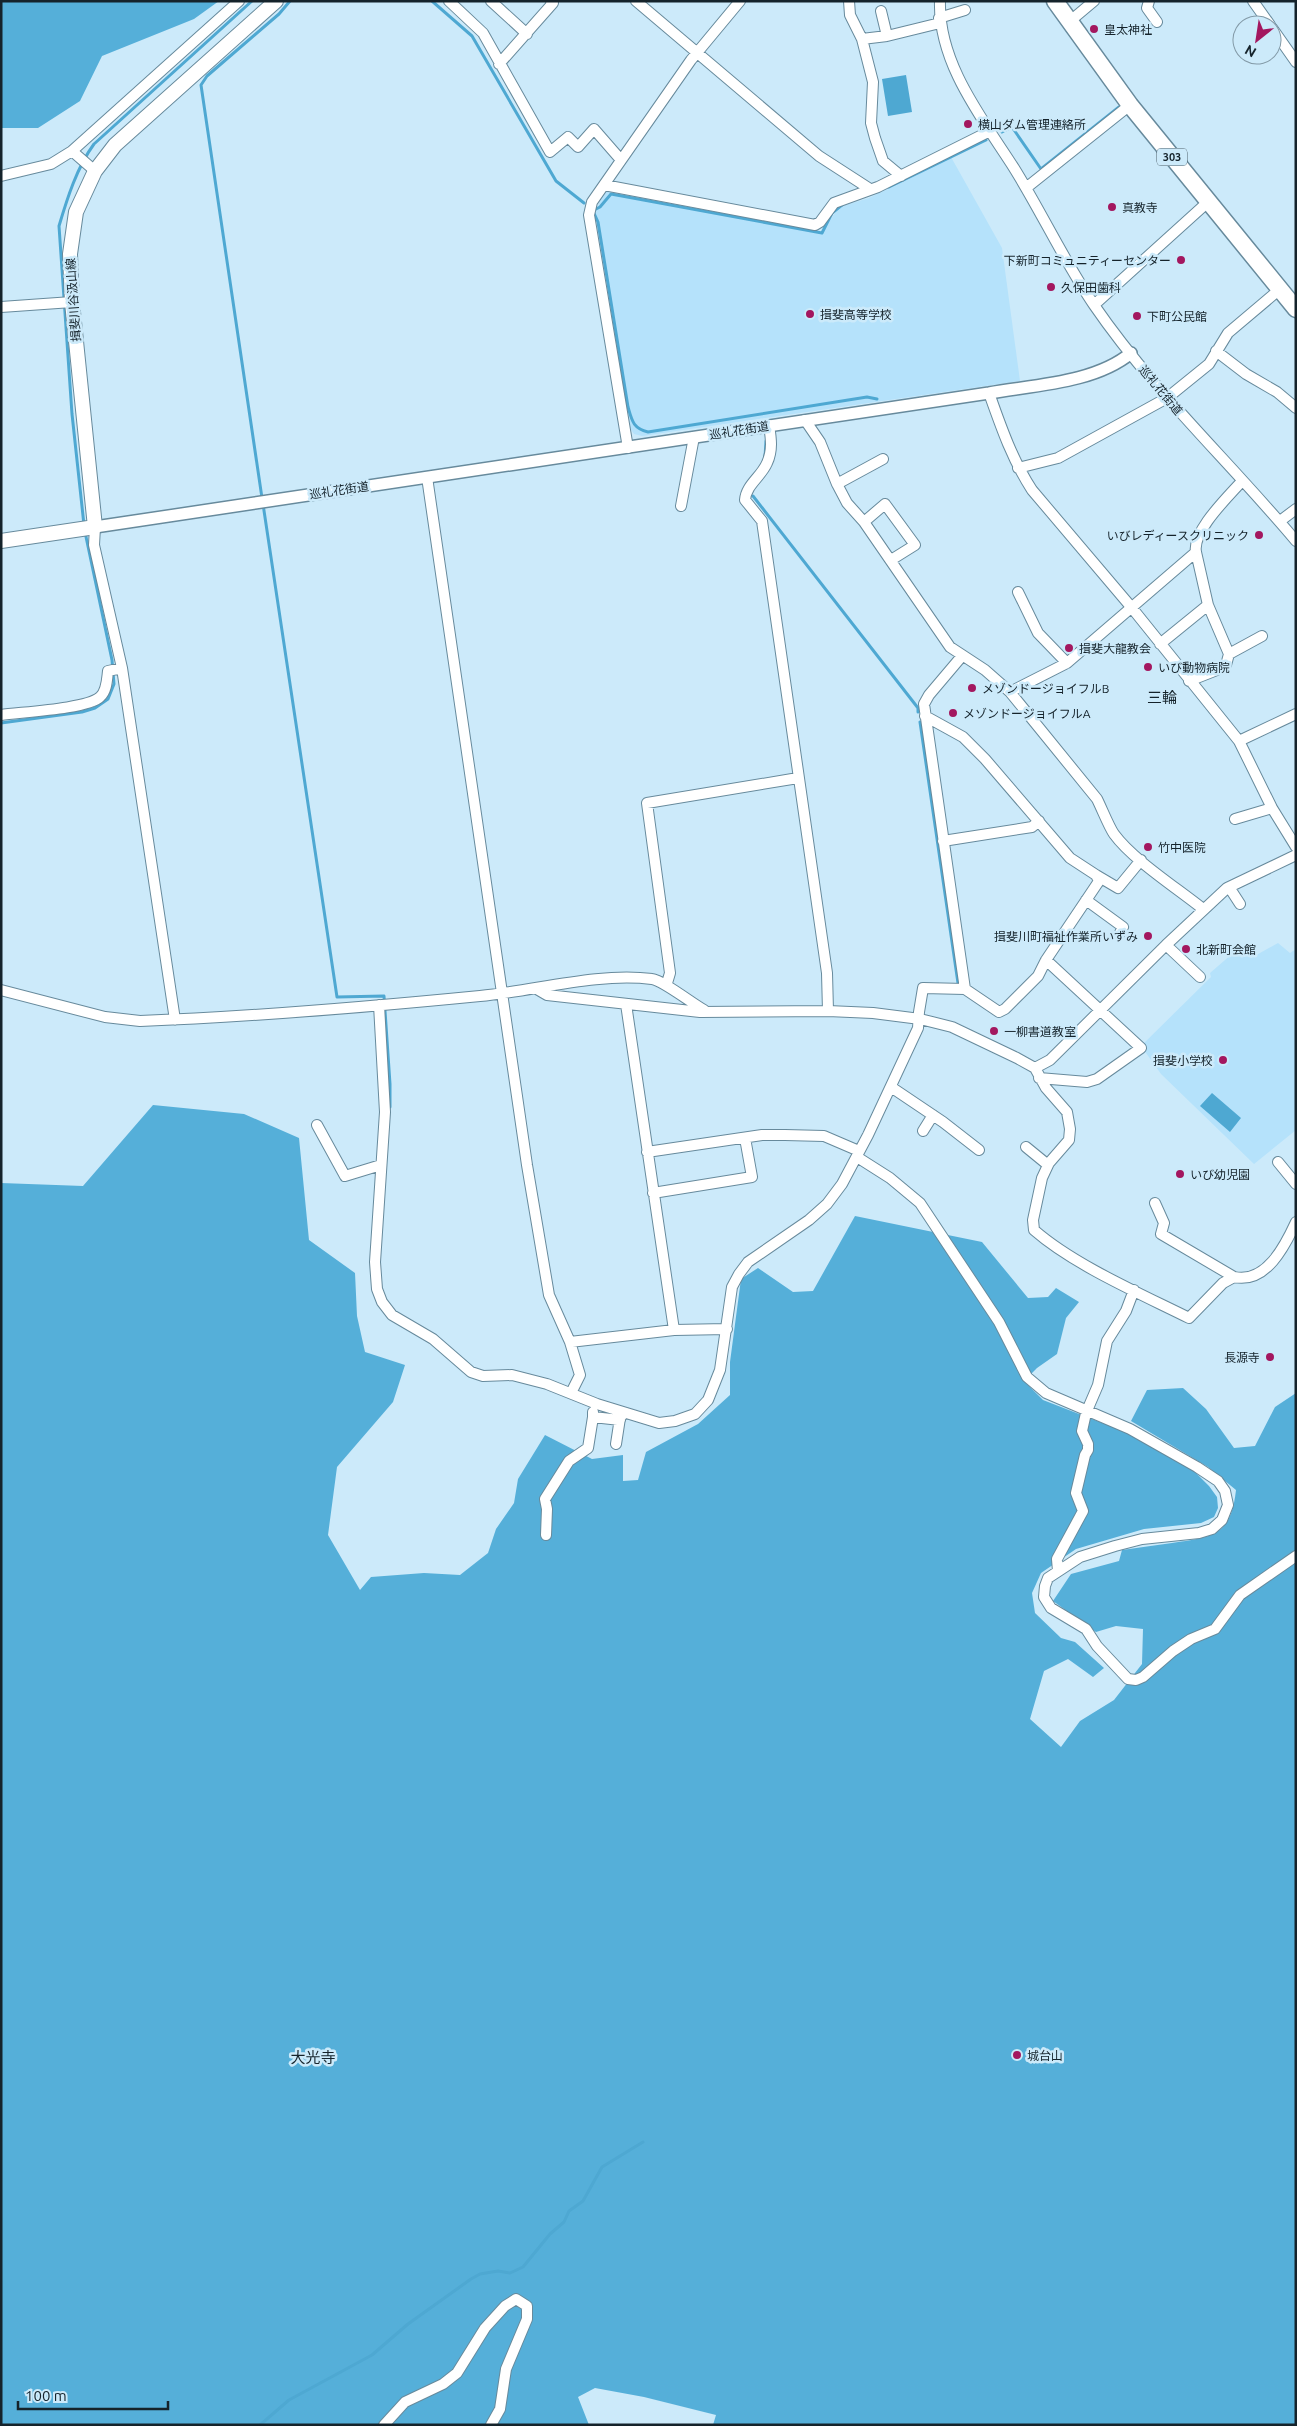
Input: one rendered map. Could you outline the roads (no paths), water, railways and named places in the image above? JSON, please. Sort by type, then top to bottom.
[{"type":"highway","name":"303","points":[[1055,1],[1130,105],[1296,309]]},
{"type":"main road","name":"揖斐川谷汲山線","points":[[95,527],[72,302],[70,254],[76,212],[95,171],[115,145],[276,1]]},
{"type":"main road","points":[[1,541],[95,527]]},
{"type":"street","points":[[1,176],[51,164],[72,151],[239,1]]},
{"type":"street","points":[[449,1],[477,25],[550,152],[568,137],[578,147],[594,129],[621,160]]},
{"type":"street","points":[[491,1],[527,34]]},
{"type":"street","points":[[499,64],[553,3],[551,1]]},
{"type":"street","points":[[636,1],[819,156],[870,189]]},
{"type":"street","points":[[628,448],[589,215],[592,202],[697,53],[740,1]]},
{"type":"street","points":[[849,1],[850,15],[862,39],[873,82],[871,124],[875,138],[883,161],[901,176]]},
{"type":"street","points":[[940,1],[943,39],[960,80],[1094,305],[1131,353]]},
{"type":"street","points":[[1069,22],[1094,1]]},
{"type":"street","points":[[1149,1],[1147,8],[1157,22]]},
{"type":"street","points":[[1253,1],[1263,15]]},
{"type":"street","points":[[862,39],[887,36],[966,10]]},
{"type":"street","points":[[881,11],[887,36]]},
{"type":"street","points":[[1282,41],[1295,59]]},
{"type":"street","points":[[1026,188],[1130,105]]},
{"type":"street","points":[[604,186],[815,225],[820,222],[834,204],[901,176],[990,131]]},
{"type":"street","points":[[72,151],[95,171]]},
{"type":"street","points":[[1094,305],[1209,201]]},
{"type":"street","points":[[1018,468],[1058,458],[1167,398],[1209,364],[1228,333],[1280,289]]},
{"type":"street","points":[[1,307],[72,302]]},
{"type":"street","points":[[1216,351],[1246,374],[1277,392],[1296,408]]},
{"type":"street","name":"巡礼花街道","points":[[95,527],[989,393],[1092,374],[1118,364],[1131,353],[1167,398],[1280,521],[1296,541]]},
{"type":"street","points":[[989,393],[1018,468],[1032,490],[1132,608],[1238,741],[1272,808],[1296,847]]},
{"type":"street","points":[[805,420],[820,442],[847,503],[864,522],[950,647],[985,670],[1010,692],[1097,799],[1113,833],[1141,860],[1203,909]]},
{"type":"street","points":[[770,425],[772,449],[766,465],[745,492],[745,500],[762,522],[827,973],[828,1011]]},
{"type":"street","points":[[681,506],[694,437]]},
{"type":"street","points":[[837,484],[884,458]]},
{"type":"street","points":[[427,477],[527,1165],[549,1295],[570,1342],[580,1375],[572,1393]]},
{"type":"street","points":[[1190,681],[1222,668],[1226,665],[1229,654],[1208,605],[1195,544],[1202,530],[1242,481]]},
{"type":"street","points":[[864,522],[885,504],[915,545],[891,560]]},
{"type":"street","points":[[1280,521],[1296,509]]},
{"type":"street","points":[[95,527],[94,545],[122,668],[175,1020]]},
{"type":"street","points":[[1010,692],[1067,663],[1126,610],[1132,608],[1196,552]]},
{"type":"street","points":[[1018,592],[1038,633],[1067,663]]},
{"type":"street","points":[[1160,644],[1208,605]]},
{"type":"street","points":[[1229,654],[1262,636]]},
{"type":"street","points":[[962,656],[929,695],[924,704],[965,989]]},
{"type":"street","points":[[1,715],[88,704],[101,696],[107,684],[108,671],[122,668]]},
{"type":"street","points":[[1238,741],[1296,714]]},
{"type":"street","points":[[925,716],[963,737],[986,759],[1070,858],[1118,888],[1141,860]]},
{"type":"street","points":[[667,983],[670,973],[647,803],[798,778]]},
{"type":"street","points":[[1235,819],[1272,808]]},
{"type":"street","points":[[944,841],[1032,827],[1039,821]]},
{"type":"street","points":[[1037,1073],[1203,909],[1229,887],[1296,855]]},
{"type":"street","points":[[593,1417],[622,1416],[659,1423],[675,1421],[696,1414],[708,1400],[720,1370],[732,1288],[738,1274],[748,1262],[809,1220],[827,1204],[858,1154],[918,1028],[923,988],[965,989],[999,1012],[1038,976],[1046,960],[1099,881],[1096,875]]},
{"type":"street","points":[[1229,887],[1240,904]]},
{"type":"street","points":[[1086,900],[1123,927],[1120,933]]},
{"type":"street","points":[[1166,945],[1200,977]]},
{"type":"street","points":[[1,990],[105,1017],[140,1021],[379,1005],[502,994],[579,982],[635,978],[655,979],[704,1010],[718,1012],[828,1011],[873,1013],[920,1019],[952,1027],[1037,1073],[1087,1082],[1097,1079],[1141,1048],[1046,960]]},
{"type":"street","points":[[535,988],[547,995],[700,1012],[704,1010]]},
{"type":"street","points":[[626,1004],[674,1330]]},
{"type":"street","points":[[379,1005],[385,1112],[375,1262],[376,1289],[392,1315],[433,1339],[472,1372],[483,1376],[512,1375],[572,1393],[622,1416]]},
{"type":"street","points":[[1037,1073],[1067,1112],[1070,1129],[1069,1140],[1048,1166],[1042,1178],[1033,1220],[1034,1230],[1048,1242],[1134,1290],[1190,1318],[1224,1283],[1234,1277]]},
{"type":"street","points":[[891,1087],[933,1115],[979,1150]]},
{"type":"street","points":[[923,1130],[933,1115]]},
{"type":"street","points":[[317,1125],[345,1176],[381,1165]]},
{"type":"street","points":[[647,1152],[745,1138],[785,1135],[824,1136],[858,1154],[920,1203],[999,1322],[1027,1377],[1046,1393],[1088,1409],[1130,1429],[1197,1467],[1218,1482],[1225,1491],[1228,1505],[1222,1520],[1212,1529],[1199,1534],[1142,1540],[1115,1546],[1080,1558],[1048,1578],[1044,1597],[1051,1608],[1086,1629],[1097,1646],[1128,1679],[1136,1680],[1185,1643],[1215,1629],[1240,1596],[1296,1556]]},
{"type":"street","points":[[653,1193],[752,1177],[745,1138]]},
{"type":"street","points":[[1026,1146],[1048,1166]]},
{"type":"street","points":[[1278,1162],[1296,1184]]},
{"type":"street","points":[[1155,1203],[1164,1224],[1161,1234],[1234,1277],[1243,1279],[1270,1266],[1285,1246],[1296,1222]]},
{"type":"street","points":[[1058,1571],[1057,1559],[1083,1511],[1076,1493],[1085,1455],[1088,1450],[1088,1444],[1082,1431],[1103,1368],[1107,1341],[1126,1310],[1134,1290]]},
{"type":"street","points":[[570,1342],[674,1330],[727,1329]]},
{"type":"street","points":[[546,1535],[547,1509],[545,1499],[569,1462],[588,1448],[595,1403]]},
{"type":"street","points":[[616,1444],[622,1416]]},
{"type":"street","points":[[384,2425],[405,2402],[443,2384],[457,2372],[485,2328],[506,2306],[516,2299],[527,2306],[527,2319],[509,2359],[500,2409],[491,2425]]},
{"type":"waterway","points":[[84,525],[72,414],[59,226],[65,205],[73,183],[94,144],[252,1]]},
{"type":"waterway","points":[[262,498],[201,85],[207,76],[279,14],[290,1]]},
{"type":"waterway","points":[[432,1],[472,36],[556,181],[584,203]]},
{"type":"waterway","points":[[1002,132],[1012,127],[1041,169],[1119,107]]},
{"type":"waterway","points":[[889,187],[986,140]]},
{"type":"waterway","points":[[594,210],[600,207],[611,194],[822,233],[832,213],[842,205]]},
{"type":"waterway","points":[[593,211],[598,222],[628,407],[632,420],[639,428],[648,432],[867,397],[877,399]]},
{"type":"waterway","points":[[765,457],[766,441]]},
{"type":"waterway","points":[[753,496],[918,708],[918,712]]},
{"type":"waterway","points":[[263,504],[337,997],[384,996],[390,1107]]},
{"type":"waterway","points":[[1,723],[82,712],[95,708],[108,699],[114,684],[112,660],[85,532]]},
{"type":"waterway","points":[[920,722],[958,983]]},
{"type":"waterway","points":[[260,2425],[289,2400],[372,2355],[408,2324],[471,2279],[480,2274],[498,2271],[510,2273],[523,2267],[550,2234],[564,2222],[569,2211],[583,2201],[602,2167],[643,2142]]},
{"type":"place","name":"皇太神社","points":[[1094,29]]},
{"type":"place","name":"横山ダム管理連絡所","points":[[968,124]]},
{"type":"place","name":"真教寺","points":[[1112,207]]},
{"type":"place","name":"下新町コミュニティーセンター","points":[[1181,260]]},
{"type":"place","name":"久保田歯科","points":[[1051,287]]},
{"type":"place","name":"揖斐高等学校","points":[[810,314]]},
{"type":"place","name":"下町公民館","points":[[1137,316]]},
{"type":"place","name":"いびレディースクリニック","points":[[1259,535]]},
{"type":"place","name":"揖斐大龍教会","points":[[1069,648]]},
{"type":"place","name":"いび動物病院","points":[[1148,667]]},
{"type":"place","name":"メゾンドージョイフルB","points":[[972,688]]},
{"type":"place","name":"メゾンドージョイフルA","points":[[953,713]]},
{"type":"place","name":"竹中医院","points":[[1148,847]]},
{"type":"place","name":"揖斐川町福祉作業所いずみ","points":[[1148,936]]},
{"type":"place","name":"北新町会館","points":[[1186,949]]},
{"type":"place","name":"一柳書道教室","points":[[994,1031]]},
{"type":"place","name":"揖斐小学校","points":[[1223,1060]]},
{"type":"place","name":"いび幼児園","points":[[1180,1174]]},
{"type":"place","name":"長源寺","points":[[1270,1357]]},
{"type":"place","name":"城台山","points":[[1017,2055]]},
{"type":"district","name":"三輪","points":[[1162,697]]},
{"type":"district","name":"大光寺","points":[[313,2057]]}]
